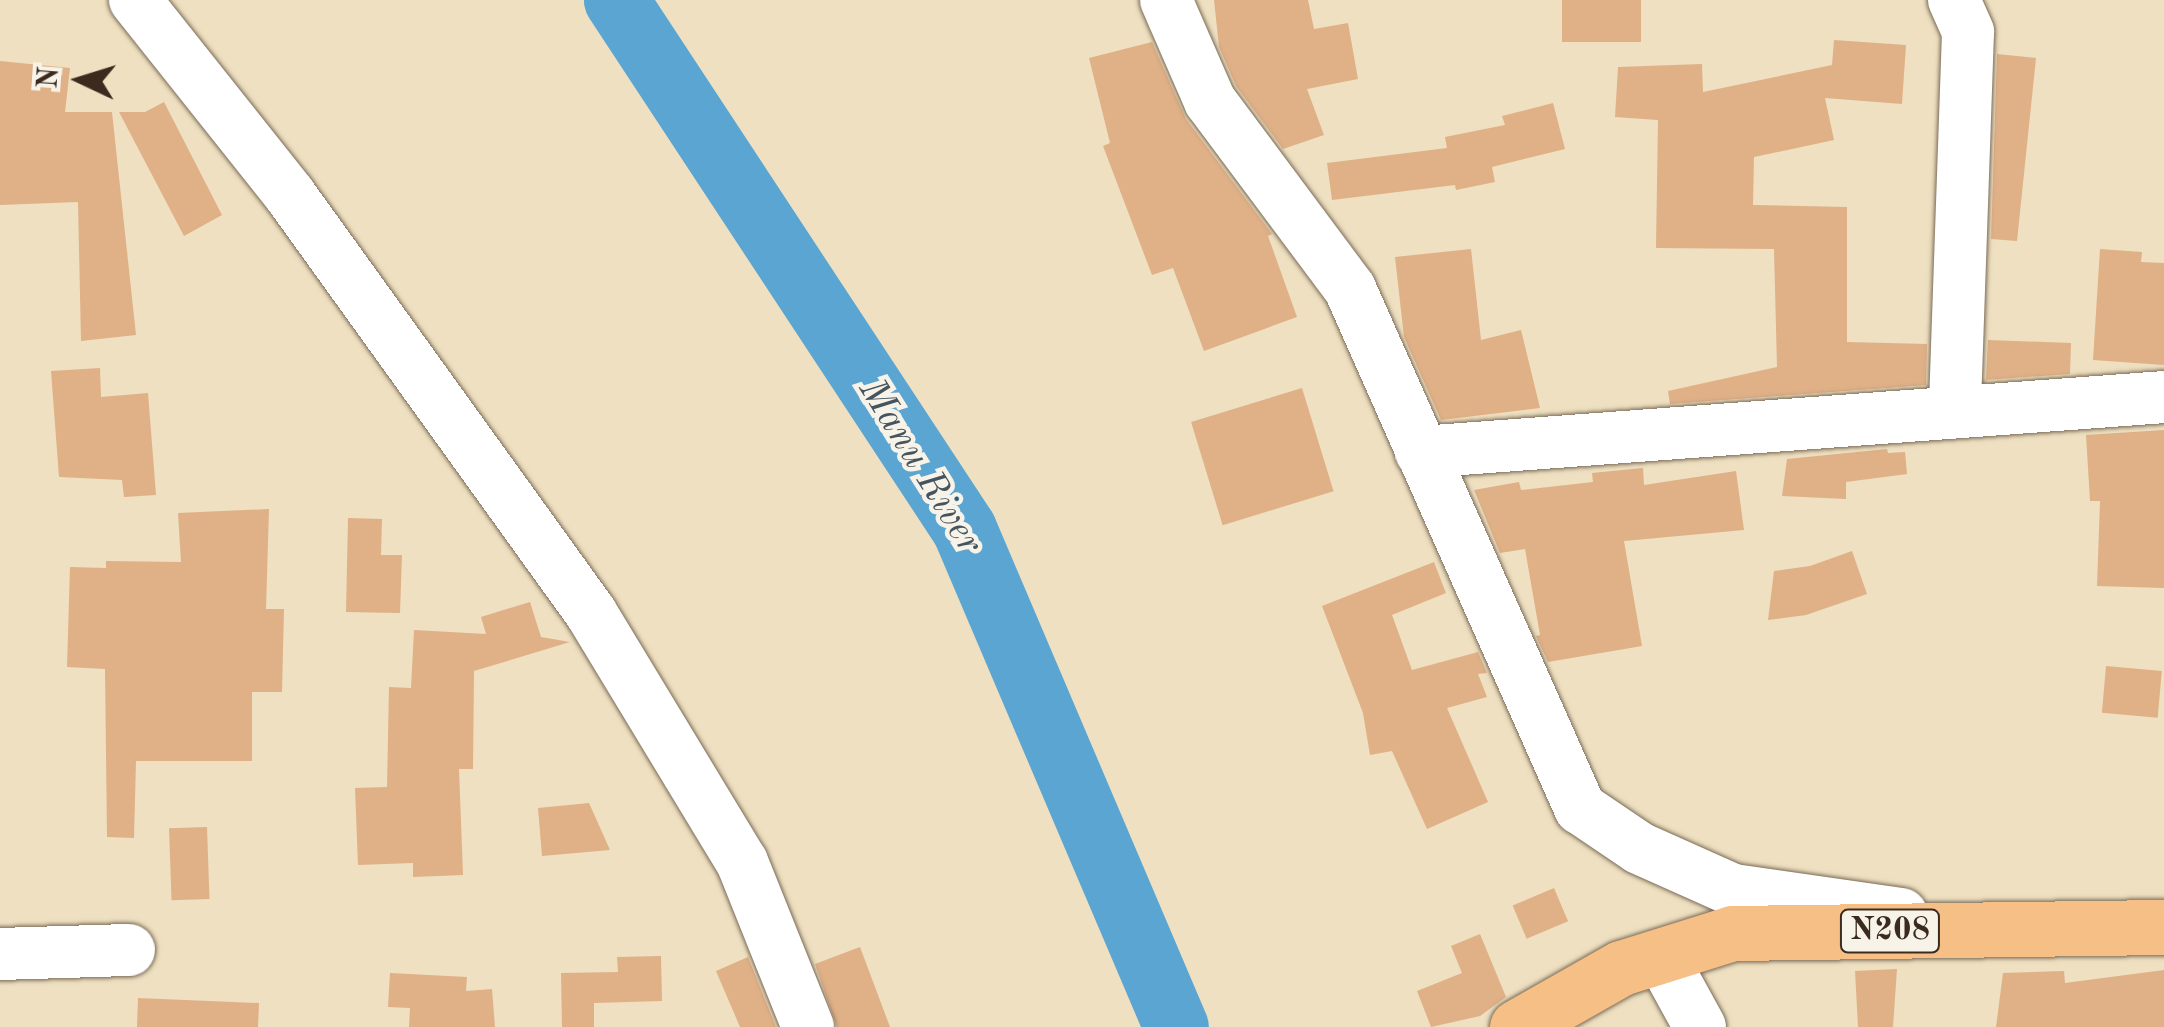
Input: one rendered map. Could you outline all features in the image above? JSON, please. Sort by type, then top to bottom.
[{"type":"highway","name":"N208","points":[[1518,1027],[1641,962],[1734,933],[2164,928]]},
{"type":"street","points":[[135,0],[290,195],[592,613],[742,862],[808,1027]]},
{"type":"street","points":[[1166,0],[1210,102],[1350,289],[1580,808],[1639,848],[1733,890],[2001,929]]},
{"type":"street","points":[[1954,0],[1968,32],[1955,412]]},
{"type":"street","points":[[1421,452],[2164,397]]},
{"type":"street","points":[[0,954],[130,950]]},
{"type":"street","points":[[1641,962],[1700,1027]]},
{"type":"building","points":[[1214,0],[1308,0],[1314,29],[1348,23],[1358,79],[1307,89],[1324,135],[1283,149],[1236,86],[1219,47]]},
{"type":"building","points":[[1562,0],[1641,0],[1641,42],[1562,42]]},
{"type":"building","points":[[1834,40],[1906,45],[1902,104],[1825,98],[1834,140],[1754,157],[1753,205],[1847,207],[1847,342],[1927,344],[1926,385],[1670,404],[1668,391],[1777,367],[1774,249],[1656,248],[1658,120],[1615,117],[1618,67],[1702,64],[1703,92],[1832,65]]},
{"type":"building","points":[[1152,42],[1186,119],[1272,234],[1268,236],[1297,317],[1204,351],[1173,268],[1152,275],[1103,146],[1110,143],[1089,58]]},
{"type":"building","points":[[1997,54],[2036,58],[2017,241],[1991,239]]},
{"type":"building","points":[[0,61],[70,68],[65,112],[112,112],[136,335],[81,341],[78,202],[0,205]]},
{"type":"building","points":[[164,102],[222,215],[184,236],[119,112],[145,112]]},
{"type":"building","points":[[1553,103],[1565,149],[1492,167],[1495,182],[1456,190],[1455,185],[1332,200],[1327,163],[1447,148],[1445,137],[1505,125],[1502,116]]},
{"type":"building","points":[[1471,249],[1481,340],[1521,330],[1540,408],[1441,420],[1404,337],[1395,257]]},
{"type":"building","points":[[2100,249],[2142,252],[2141,262],[2164,263],[2164,365],[2093,360]]},
{"type":"building","points":[[1988,340],[2071,343],[2070,374],[1986,380]]},
{"type":"building","points":[[100,368],[101,397],[148,393],[156,495],[124,497],[122,480],[59,477],[51,371]]},
{"type":"building","points":[[1302,388],[1334,491],[1223,525],[1191,422]]},
{"type":"building","points":[[2164,430],[2164,588],[2097,586],[2100,501],[2090,501],[2086,435]]},
{"type":"building","points":[[1887,449],[1888,453],[1905,452],[1907,474],[1846,482],[1846,499],[1782,496],[1787,459]]},
{"type":"building","points":[[1643,468],[1644,485],[1736,471],[1744,530],[1624,541],[1642,646],[1548,662],[1536,636],[1540,635],[1525,549],[1500,553],[1474,490],[1519,482],[1521,490],[1593,482],[1592,473]]},
{"type":"building","points":[[269,509],[266,609],[284,609],[282,692],[252,692],[252,761],[136,761],[134,838],[107,837],[105,669],[67,667],[70,567],[106,568],[106,561],[181,562],[178,513]]},
{"type":"building","points":[[348,518],[382,519],[381,555],[402,555],[400,613],[346,612]]},
{"type":"building","points":[[1852,551],[1867,594],[1806,615],[1768,620],[1774,571],[1810,566]]},
{"type":"building","points":[[1434,562],[1446,593],[1392,615],[1412,670],[1478,652],[1487,673],[1478,674],[1487,697],[1447,708],[1488,802],[1427,829],[1392,751],[1370,755],[1363,713],[1322,606]]},
{"type":"building","points":[[530,602],[541,637],[570,642],[474,671],[473,769],[459,769],[463,875],[413,877],[413,863],[358,865],[355,788],[387,787],[389,687],[411,688],[414,630],[486,634],[481,617]]},
{"type":"building","points":[[2106,666],[2162,671],[2158,718],[2102,713]]},
{"type":"building","points":[[589,803],[610,850],[542,856],[538,808]]},
{"type":"building","points":[[207,827],[210,899],[172,900],[169,828]]},
{"type":"building","points":[[1554,888],[1568,921],[1527,939],[1513,906]]},
{"type":"building","points":[[1480,934],[1506,997],[1480,1016],[1431,1027],[1417,991],[1462,973],[1451,946]]},
{"type":"building","points":[[860,947],[890,1027],[837,1027],[815,964]]},
{"type":"building","points":[[661,956],[662,1001],[594,1003],[594,1027],[562,1027],[561,973],[618,972],[617,957]]},
{"type":"building","points":[[748,957],[776,1027],[740,1027],[716,971]]},
{"type":"building","points":[[1897,969],[1893,1027],[1858,1027],[1855,971]]},
{"type":"building","points":[[2164,970],[2164,1027],[1996,1027],[2003,973],[2064,971],[2065,983]]},
{"type":"building","points":[[390,973],[467,977],[466,991],[492,989],[495,1027],[409,1027],[410,1008],[388,1007]]},
{"type":"building","points":[[138,998],[259,1003],[258,1027],[137,1027]]},
{"type":"waterway","name":"Manu River","points":[[616,0],[964,529],[1176,1027]]}]
